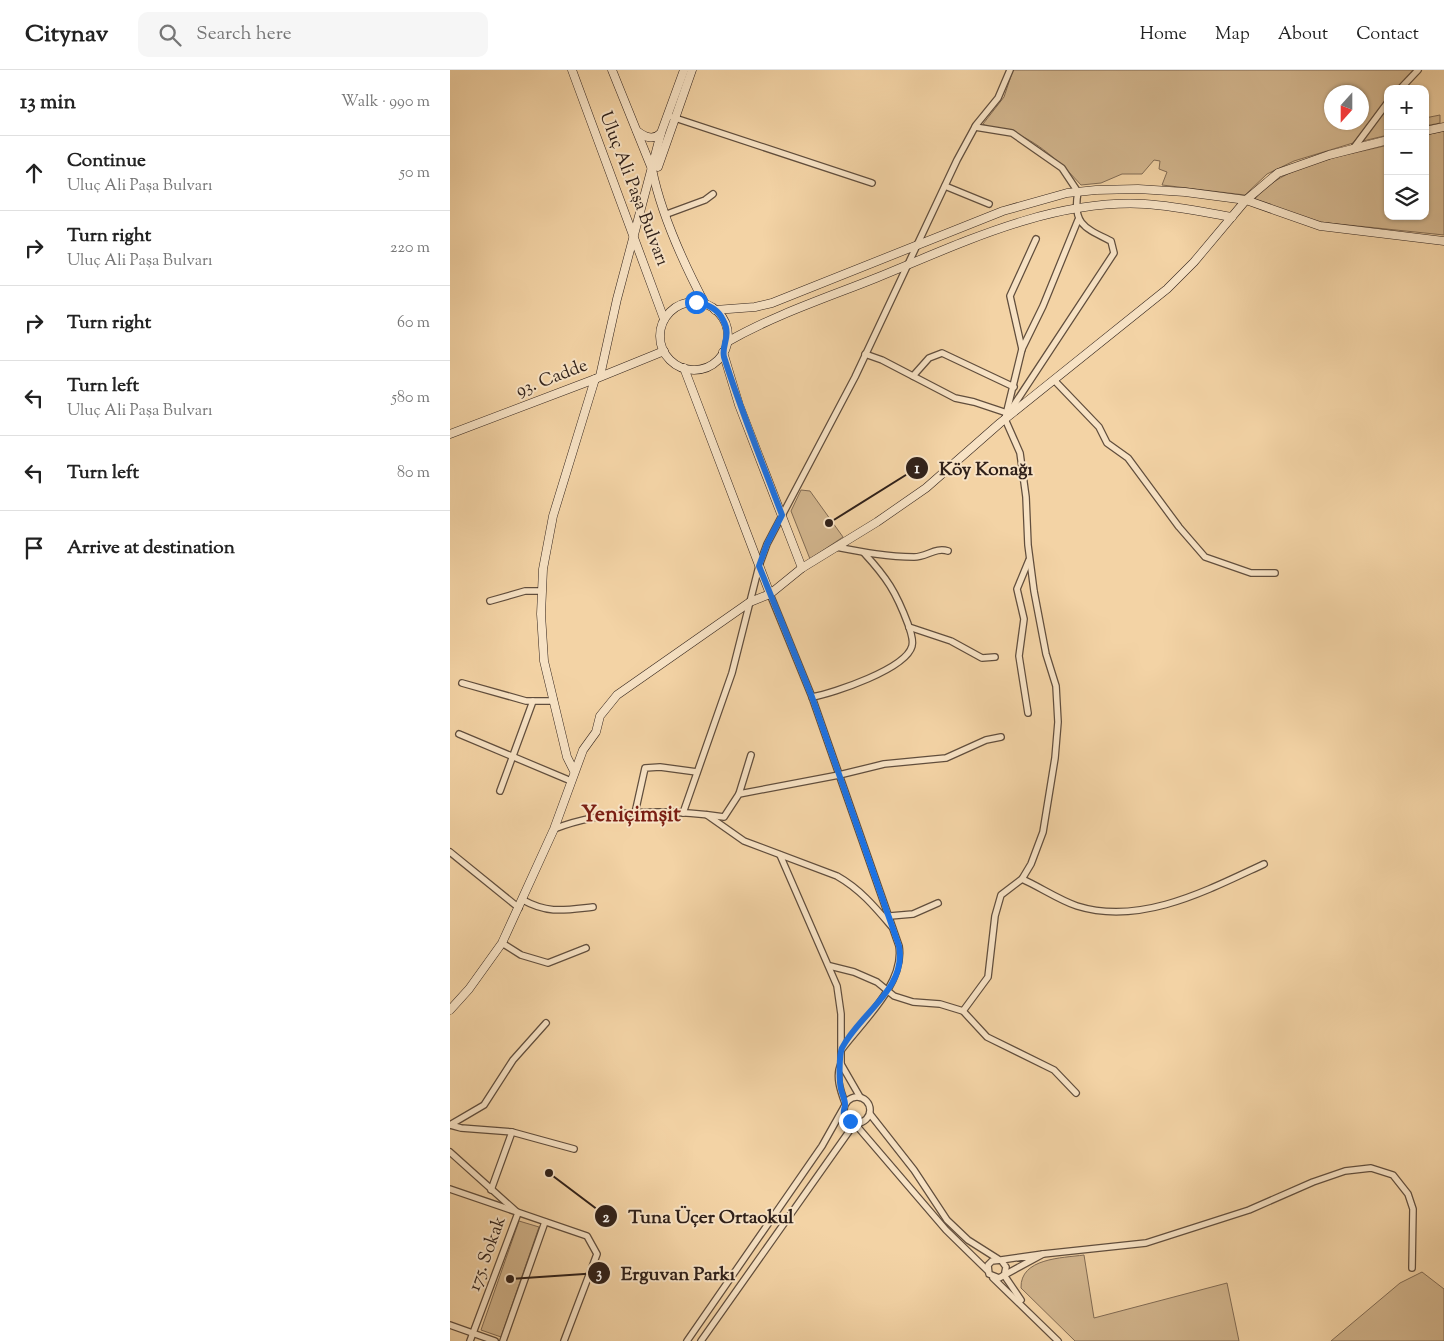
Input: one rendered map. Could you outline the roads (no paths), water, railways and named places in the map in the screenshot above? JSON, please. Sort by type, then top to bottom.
[{"type":"street","name":"Uluç Ali Paşa Bulvarı","points":[[572,70],[664,319],[660,334],[664,350]]},
{"type":"street","name":"Uluç Ali Paşa Bulvarı","points":[[612,70],[652,169],[655,184],[685,263],[705,304]]},
{"type":"street","points":[[655,184],[659,162],[684,70]]},
{"type":"street","points":[[636,130],[646,138],[657,137],[661,133],[672,117],[692,70]]},
{"type":"street","points":[[683,813],[732,673],[759,566],[767,544],[836,414],[945,186],[976,126],[998,98],[1010,70]]},
{"type":"street","points":[[1404,85],[1418,70]]},
{"type":"street","points":[[1353,149],[1384,107]]},
{"type":"street","points":[[672,117],[872,183]]},
{"type":"street","points":[[976,126],[1012,133],[1062,168],[1078,192],[1075,210],[1078,220],[1111,241],[1114,253],[1006,416]]},
{"type":"street","points":[[1429,130],[1444,127]]},
{"type":"street","points":[[574,772],[567,757],[544,661],[543,569],[553,516],[597,378],[661,133]]},
{"type":"street","points":[[451,1006],[502,943],[554,829],[574,772],[584,750],[596,732],[600,716],[617,695],[644,674],[750,602],[770,594],[802,568],[926,488],[1006,416],[1167,289],[1194,262],[1246,200],[1278,173],[1384,141]]},
{"type":"street","points":[[945,186],[989,204]]},
{"type":"street","points":[[715,310],[755,308],[1003,211],[1078,192],[1138,189],[1246,200],[1320,226],[1444,241]]},
{"type":"street","points":[[667,214],[705,200],[713,194]]},
{"type":"street","points":[[727,342],[758,325],[1020,221],[1075,210],[1144,204],[1182,208],[1232,218]]},
{"type":"street","points":[[963,1011],[988,977],[995,916],[1001,895],[1022,879],[1031,864],[1043,832],[1058,722],[1056,686],[1046,654],[1029,558],[1026,496],[1020,453],[1006,416],[1022,349],[1043,306],[1078,220]]},
{"type":"street","points":[[1022,349],[1010,296],[1036,239]]},
{"type":"street","points":[[664,319],[671,310],[685,303],[705,304],[715,310],[726,327],[727,342],[723,352],[707,367],[696,369],[684,368],[670,360],[664,350]]},
{"type":"street","name":"93. Cadde","points":[[450,434],[597,378],[664,350]]},
{"type":"street","points":[[723,352],[739,405],[802,568]]},
{"type":"street","points":[[913,376],[929,358],[942,353],[1014,387]]},
{"type":"street","points":[[865,354],[882,360],[955,398],[974,402],[1006,416]]},
{"type":"street","points":[[684,368],[759,566],[812,697],[895,930],[900,962],[887,991],[842,1049]]},
{"type":"street","points":[[1054,380],[1098,427],[1107,443],[1128,458],[1179,527],[1205,557],[1251,574],[1274,573]]},
{"type":"street","points":[[836,547],[864,553],[917,557],[939,548],[948,551]]},
{"type":"street","points":[[812,697],[851,686],[888,669],[909,652],[913,643],[897,594],[884,575],[864,553]]},
{"type":"street","points":[[1028,712],[1019,656],[1024,619],[1017,589],[1029,558]]},
{"type":"street","points":[[490,601],[525,591],[542,591]]},
{"type":"street","points":[[909,627],[951,640],[982,658],[995,657]]},
{"type":"street","points":[[462,683],[496,694],[533,701],[554,701]]},
{"type":"street","points":[[500,791],[533,701]]},
{"type":"street","points":[[459,734],[571,781]]},
{"type":"street","points":[[739,794],[839,775],[884,764],[946,758],[972,745],[1001,737]]},
{"type":"street","points":[[554,829],[618,814],[656,811],[724,817],[739,794],[751,754]]},
{"type":"street","points":[[635,813],[645,768],[660,767],[698,772]]},
{"type":"street","points":[[705,814],[744,841],[837,876],[851,884],[869,900],[895,930]]},
{"type":"street","points":[[450,852],[519,908]]},
{"type":"street","points":[[780,855],[830,966],[836,986],[841,1014],[842,1049],[841,1064],[838,1069],[847,1119],[856,1124],[946,1230],[1058,1341]]},
{"type":"street","points":[[1022,879],[1080,907],[1136,911],[1170,903],[1264,864]]},
{"type":"street","points":[[523,900],[536,907],[553,911],[593,907]]},
{"type":"street","points":[[890,916],[912,914],[938,903]]},
{"type":"street","points":[[502,943],[521,954],[548,964],[586,948]]},
{"type":"street","points":[[830,966],[854,972],[877,982],[894,996],[912,1002],[940,1004],[963,1011],[987,1037],[1054,1070],[1076,1093]]},
{"type":"street","points":[[546,1023],[513,1060],[484,1105],[450,1125],[461,1128],[512,1132],[574,1149]]},
{"type":"street","points":[[841,1064],[860,1097],[867,1102],[870,1114],[914,1170],[947,1220],[968,1240],[1005,1264],[1005,1274],[1028,1310]]},
{"type":"street","points":[[687,1341],[822,1146],[844,1105],[852,1098],[860,1097]]},
{"type":"street","points":[[701,1341],[856,1124],[865,1120],[870,1114]]},
{"type":"street","points":[[491,1190],[512,1132]]},
{"type":"street","points":[[450,1152],[518,1214]]},
{"type":"street","points":[[990,1273],[990,1262],[999,1260],[1146,1243],[1248,1210],[1313,1182],[1345,1171],[1372,1168],[1393,1175],[1408,1194],[1413,1209],[1412,1268]]},
{"type":"street","points":[[450,1188],[518,1214],[587,1236],[597,1254],[564,1341]]},
{"type":"street","name":"175. Sokak","points":[[470,1341],[475,1333],[518,1214]]},
{"type":"street","points":[[503,1341],[545,1222]]},
{"type":"street","points":[[990,1273],[999,1278],[1043,1254]]},
{"type":"street","points":[[450,1325],[495,1341]]},
{"type":"place","name":"Köy Konağı","points":[[829,523]]},
{"type":"place","name":"Tuna Üçer Ortaokul","points":[[549,1173]]},
{"type":"place","name":"Erguvan Parkı","points":[[510,1279]]},
{"type":"district","name":"Yeniçimşit","points":[[631,816]]}]
